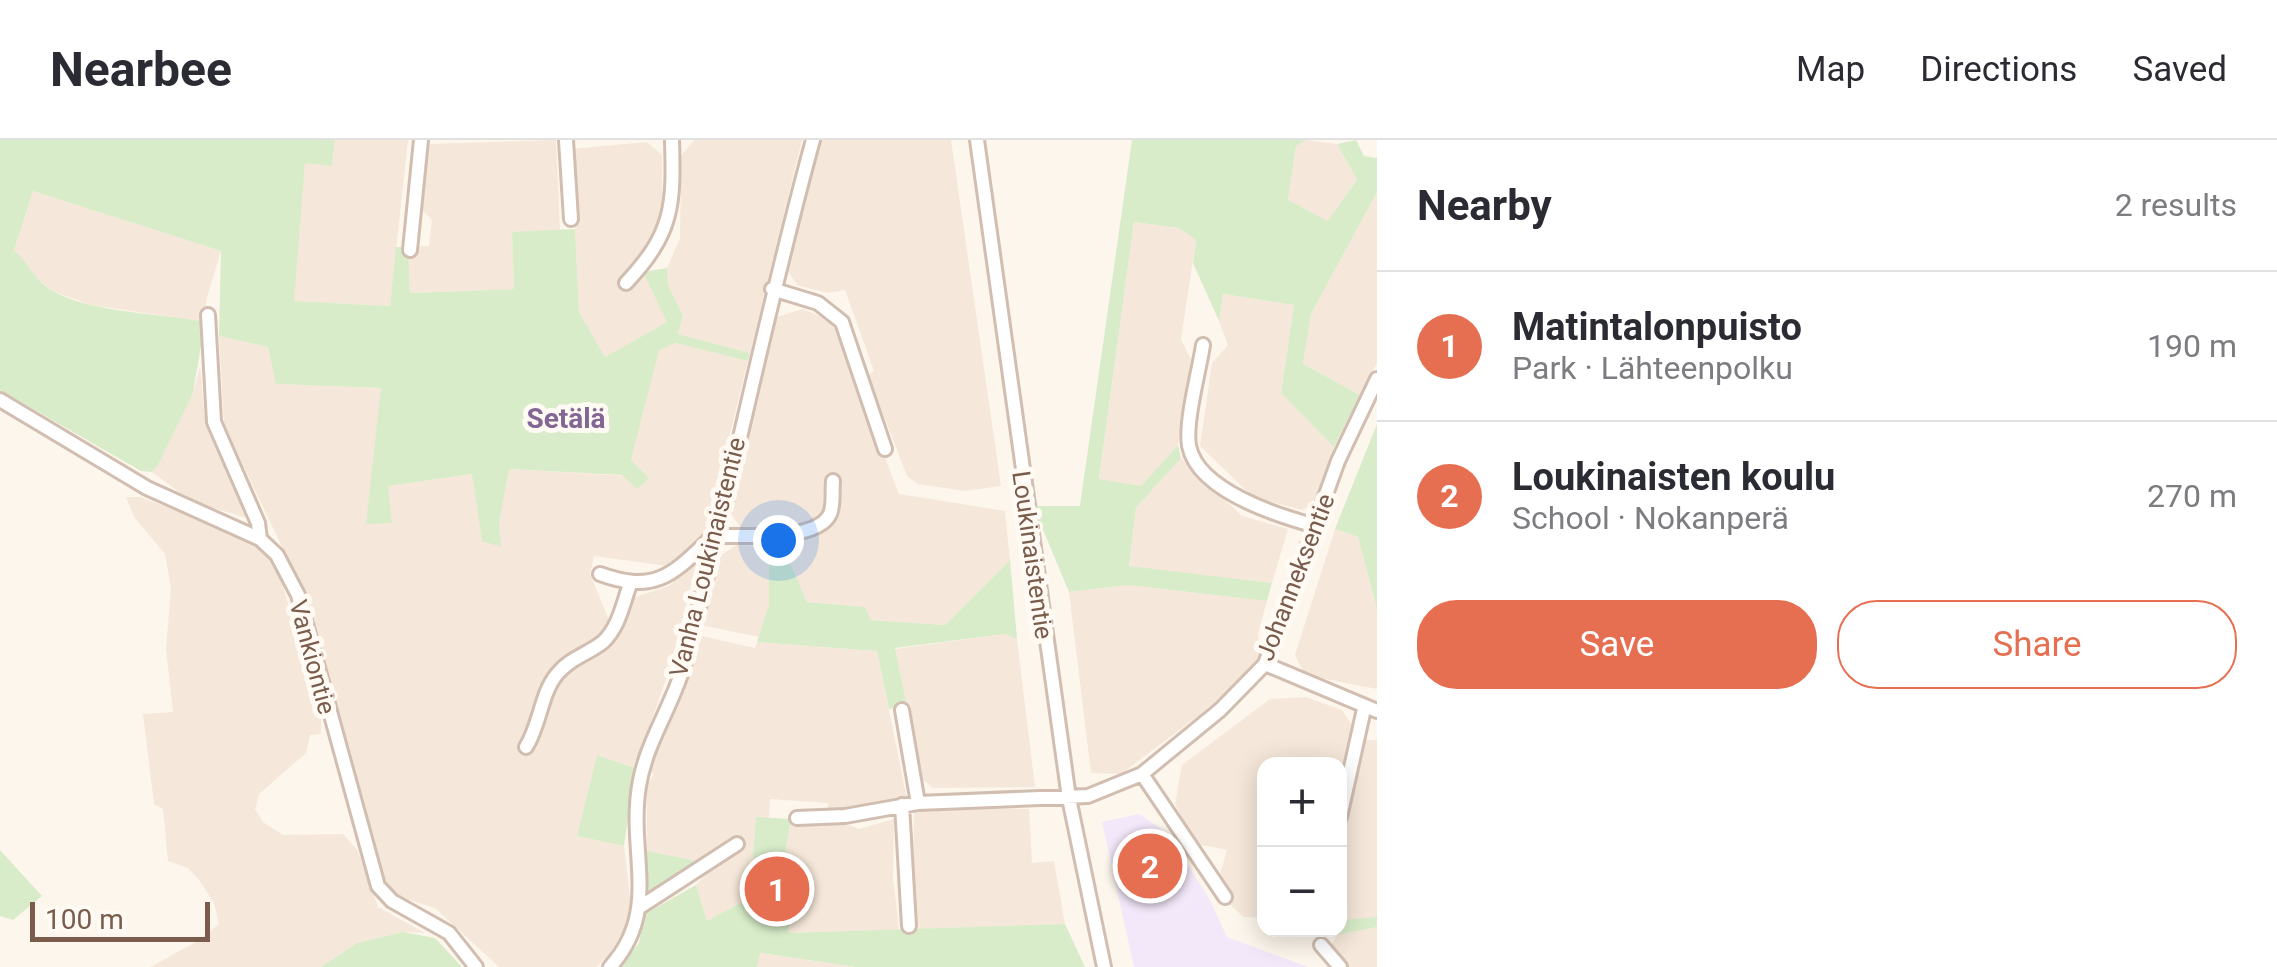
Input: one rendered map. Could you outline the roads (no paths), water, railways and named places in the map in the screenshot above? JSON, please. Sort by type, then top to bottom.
[{"type":"street","points":[[410,250],[420,140]]},
{"type":"street","points":[[566,140],[571,220]]},
{"type":"street","points":[[626,283],[649,259],[669,222],[672,140]]},
{"type":"street","name":"Vanha Loukinaistentie","points":[[610,967],[631,942],[640,907],[634,833],[640,777],[649,744],[683,670],[772,289],[813,140]]},
{"type":"street","name":"Loukinaistentie","points":[[977,140],[1069,798],[1104,967]]},
{"type":"street","points":[[772,289],[818,303],[842,322],[885,449]]},
{"type":"street","points":[[208,314],[214,422],[258,523],[260,538]]},
{"type":"street","points":[[1203,346],[1190,433],[1194,457],[1248,504],[1316,526]]},
{"type":"street","name":"Johanneksentie","points":[[796,818],[845,816],[918,803],[1069,798],[1105,792],[1142,774],[1220,710],[1266,664],[1338,461],[1377,379]]},
{"type":"street","points":[[0,400],[147,488],[260,538]]},
{"type":"street","points":[[600,574],[630,584],[662,578],[714,536],[806,532],[820,526],[832,512],[832,481]]},
{"type":"street","name":"Vankiontie","points":[[260,538],[276,555],[298,595],[378,886],[392,902],[449,933],[476,967]]},
{"type":"street","points":[[526,747],[539,726],[554,677],[573,658],[602,643],[616,625],[630,584]]},
{"type":"street","points":[[1266,664],[1370,710],[1347,792]]},
{"type":"street","points":[[902,710],[918,803]]},
{"type":"street","points":[[1142,774],[1225,898]]},
{"type":"street","points":[[902,805],[910,926]]},
{"type":"street","points":[[640,907],[737,844]]},
{"type":"street","points":[[1321,945],[1340,967]]},
{"type":"place","name":"Loukinaisten koulu","points":[[1150,866]]},
{"type":"place","name":"Matintalonpuisto","points":[[777,889]]},
{"type":"district","name":"Setälä","points":[[566,418]]}]
